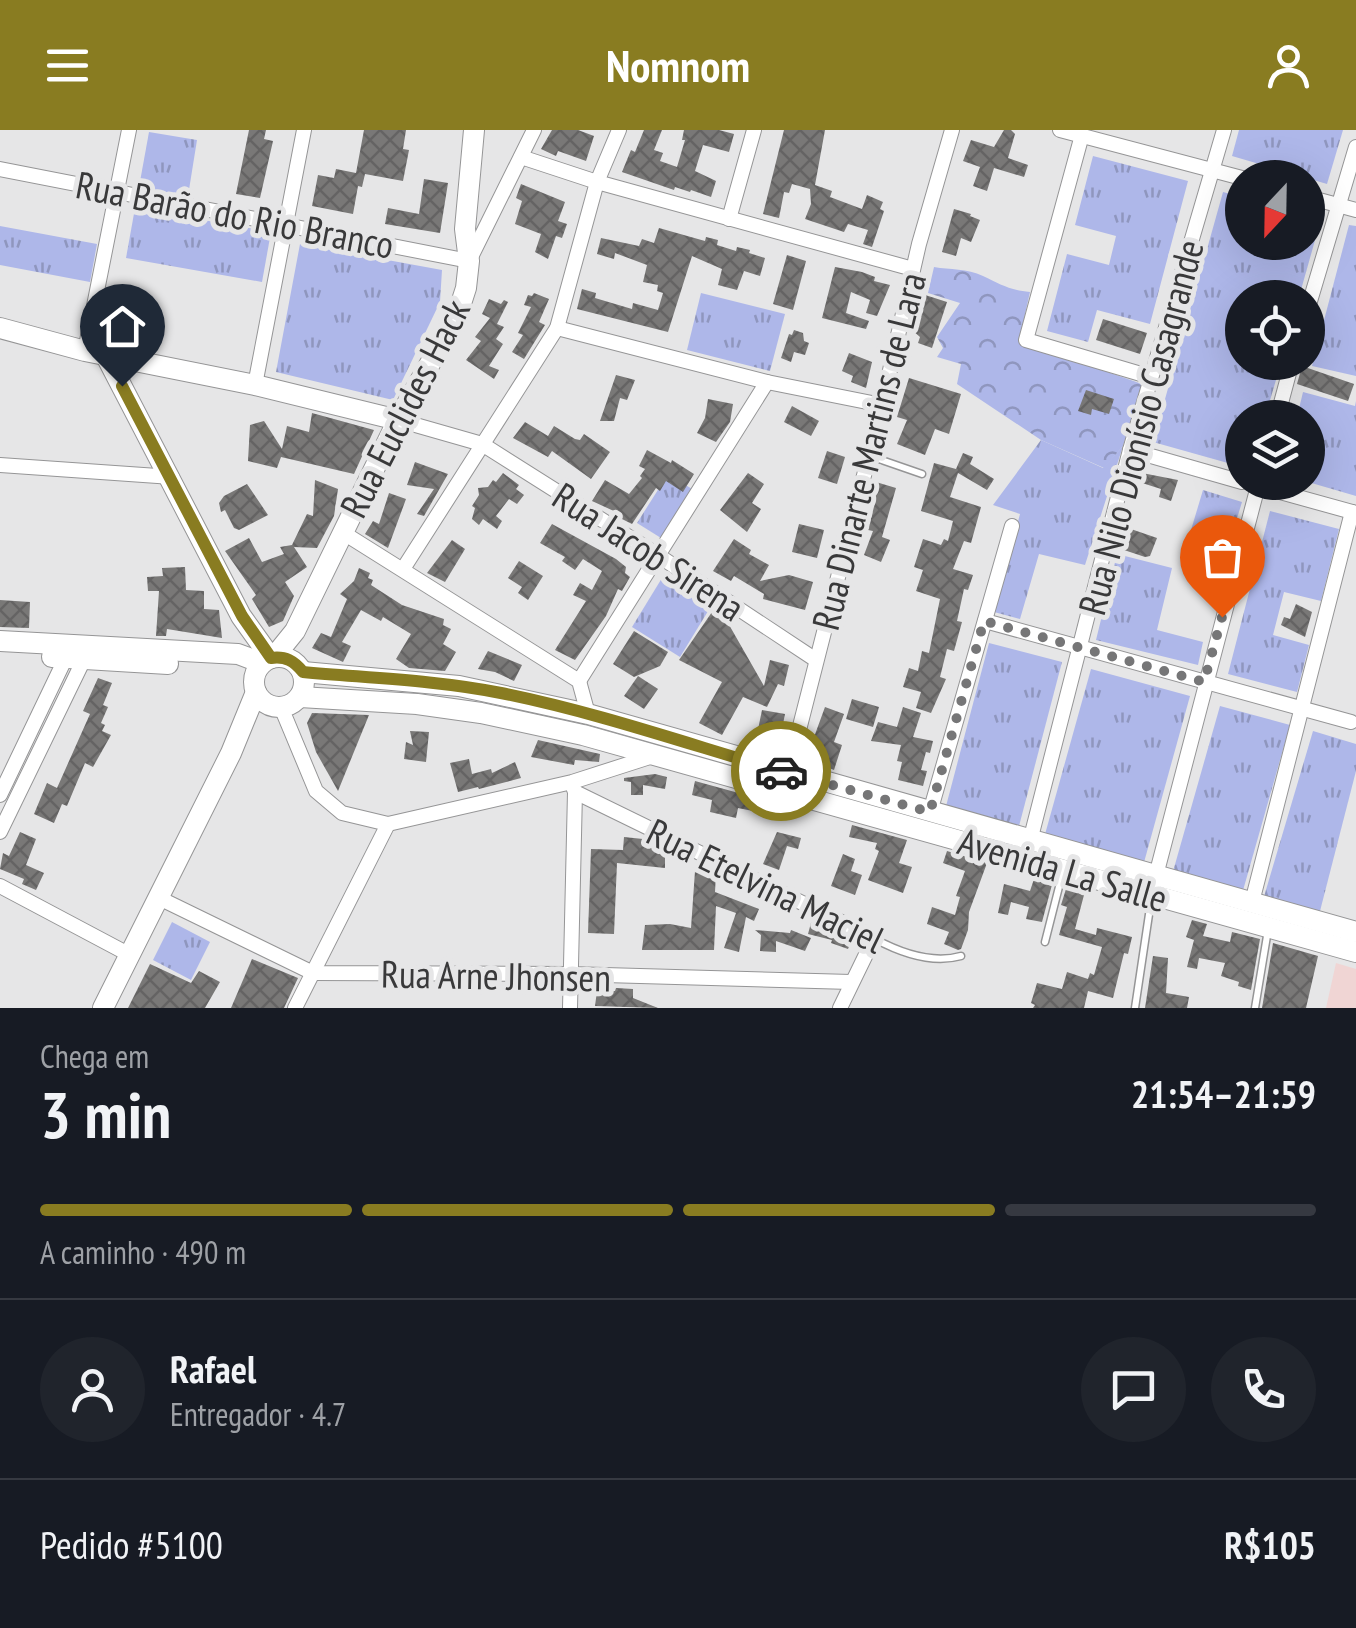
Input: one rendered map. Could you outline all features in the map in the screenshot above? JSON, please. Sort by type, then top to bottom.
[{"type":"main road","points":[[470,261],[465,228],[474,130]]},
{"type":"main road","name":"Rua Euclides Hack","points":[[104,1008],[398,420],[457,316],[470,261]]},
{"type":"main road","points":[[0,328],[106,356],[255,385],[398,420]]},
{"type":"main road","points":[[106,356],[242,616],[267,678]]},
{"type":"main road","points":[[240,653],[242,616]]},
{"type":"main road","name":"Rua Euclides Hack","points":[[295,632],[305,685],[300,696]]},
{"type":"main road","points":[[0,641],[78,652]]},
{"type":"main road","points":[[0,654],[240,653],[293,704],[300,696]]},
{"type":"main road","name":"Avenida La Salle","points":[[267,678],[299,667],[417,694],[481,714],[788,772],[930,812],[973,835],[1030,841],[1066,861]]},
{"type":"main road","name":"Avenida La Salle","points":[[300,696],[500,693],[588,714],[657,746],[1154,885],[1268,927],[1356,932]]},
{"type":"main road","name":"Avenida La Salle","points":[[1154,885],[1252,902],[1356,952]]},
{"type":"street","points":[[85,351],[129,130]]},
{"type":"street","points":[[255,385],[304,130]]},
{"type":"street","name":"Rua Euclides Hack","points":[[470,261],[534,130]]},
{"type":"street","points":[[403,569],[557,328],[597,182],[620,130]]},
{"type":"street","points":[[729,219],[754,130]]},
{"type":"street","name":"Rua Dinarte Martins de Lara","points":[[788,772],[913,269],[952,130]]},
{"type":"street","points":[[1060,130],[1225,173]]},
{"type":"street","name":"Rua Nilo Dionísio Casagrande","points":[[1030,841],[1130,450],[1224,130]]},
{"type":"street","points":[[1082,135],[1026,340],[1151,378]]},
{"type":"street","points":[[1316,280],[1356,146]]},
{"type":"street","points":[[521,157],[597,182],[913,269]]},
{"type":"street","name":"Rua Barão do Rio Branco","points":[[0,169],[470,261]]},
{"type":"street","points":[[1325,202],[1356,210]]},
{"type":"street","points":[[557,328],[767,382],[882,406]]},
{"type":"street","points":[[579,681],[767,382]]},
{"type":"street","name":"Rua Jacob Sirena","points":[[398,420],[482,444],[816,660]]},
{"type":"street","points":[[1130,450],[1225,476]]},
{"type":"street","points":[[0,465],[172,477]]},
{"type":"street","points":[[1154,885],[1247,500]]},
{"type":"street","points":[[1252,902],[1354,512],[1311,500]]},
{"type":"street","points":[[930,812],[1012,526]]},
{"type":"street","points":[[342,532],[579,681],[588,714]]},
{"type":"street","points":[[984,621],[1352,722]]},
{"type":"street","points":[[0,794],[78,652]]},
{"type":"street","points":[[0,832],[4,812],[42,748],[78,652]]},
{"type":"street","points":[[267,678],[316,790],[342,813],[388,824],[573,787],[657,746]]},
{"type":"street","points":[[26,741],[42,748]]},
{"type":"street","points":[[570,1008],[573,787]]},
{"type":"street","name":"Rua Etelvina Maciel","points":[[573,787],[874,938]]},
{"type":"street","points":[[296,1008],[388,824]]},
{"type":"street","points":[[0,886],[130,955]]},
{"type":"street","name":"Rua Arne Jhonsen","points":[[159,898],[313,974],[569,974],[851,982]]},
{"type":"street","points":[[840,1008],[874,938]]},
{"type":"lane","points":[[869,455],[922,474]]},
{"type":"lane","points":[[1044,942],[1066,861]]},
{"type":"lane","points":[[1135,1008],[1154,885]]},
{"type":"lane","points":[[1255,1008],[1268,927]]},
{"type":"lane","name":"Rua Etelvina Maciel","points":[[874,938],[894,949],[929,958],[946,960],[962,956]]},
{"type":"shaded area","points":[[1336,963],[1356,969],[1356,1008],[1326,1008]]},
{"type":"green space","points":[[1239,130],[1343,130],[1327,184],[1325,160],[1246,160],[1232,156]]},
{"type":"green space","points":[[149,132],[197,140],[188,196],[139,187]]},
{"type":"green space","points":[[1093,156],[1188,181],[1150,324],[1097,310],[1088,342],[1047,331],[1067,254],[1109,265],[1116,236],[1075,225]]},
{"type":"green space","points":[[1225,193],[1225,260],[1309,260],[1304,280],[1225,280],[1225,380],[1276,380],[1270,400],[1225,400],[1225,462],[1153,442]]},
{"type":"green space","points":[[135,208],[271,232],[262,282],[126,258]]},
{"type":"green space","points":[[1349,225],[1356,226],[1356,376],[1325,369],[1325,316]]},
{"type":"green space","points":[[0,226],[97,244],[90,282],[0,265]]},
{"type":"green space","points":[[300,244],[442,270],[440,302],[393,400],[276,372]]},
{"type":"green space","points":[[934,267],[971,272],[1030,292],[1019,341],[1142,384],[1123,446],[1104,468],[1041,440],[957,384],[961,364],[937,357],[943,348],[937,337],[960,303],[928,293]]},
{"type":"green space","points":[[701,293],[785,314],[770,371],[687,350]]},
{"type":"green space","points":[[1303,392],[1355,406],[1356,401],[1356,496],[1325,487],[1325,400],[1301,400]]},
{"type":"green space","points":[[1041,440],[1103,468],[1123,446],[1085,565],[1039,554],[1020,619],[994,612],[1020,514],[993,505]]},
{"type":"green space","points":[[668,474],[692,489],[661,538],[637,523]]},
{"type":"green space","points":[[1203,490],[1225,500],[1242,502],[1221,571],[1182,560]]},
{"type":"green space","points":[[1270,511],[1339,529],[1321,601],[1284,592],[1273,635],[1309,645],[1297,692],[1228,674]]},
{"type":"green space","points":[[1117,554],[1172,568],[1157,630],[1203,642],[1198,665],[1096,640]]},
{"type":"green space","points":[[670,577],[713,603],[680,657],[632,627],[662,578]]},
{"type":"green space","points":[[989,643],[1062,662],[1018,830],[945,810]]},
{"type":"green space","points":[[1091,669],[1190,696],[1143,866],[1044,838]]},
{"type":"green space","points":[[1220,706],[1290,725],[1242,894],[1172,875]]},
{"type":"green space","points":[[1313,731],[1356,744],[1356,771],[1319,915],[1263,900]]},
{"type":"green space","points":[[172,922],[210,942],[191,980],[153,960]]},
{"type":"building","points":[[249,130],[266,130],[264,139],[273,141],[260,198],[236,194]]},
{"type":"building","points":[[364,130],[406,130],[403,149],[409,150],[403,181],[365,174],[362,187],[358,186],[353,214],[312,206],[318,175],[334,178],[336,169],[356,173]]},
{"type":"building","points":[[552,130],[578,130],[594,136],[586,161],[541,149]]},
{"type":"building","points":[[644,130],[662,130],[654,150],[663,153],[660,161],[677,167],[684,130],[734,134],[729,152],[703,145],[695,171],[716,181],[711,197],[691,190],[674,190],[622,172]]},
{"type":"building","points":[[784,130],[825,130],[815,185],[832,191],[830,197],[862,209],[867,195],[883,202],[880,209],[884,211],[872,247],[863,244],[868,230],[848,224],[844,232],[805,219],[811,204],[810,189],[792,184],[789,193],[784,192],[779,218],[763,214]]},
{"type":"building","points":[[1004,130],[1015,134],[1008,158],[1028,165],[1024,177],[994,168],[987,191],[973,186],[980,167],[963,161],[971,140],[994,147]]},
{"type":"building","points":[[424,179],[448,183],[440,233],[385,224],[388,208],[419,214]]},
{"type":"building","points":[[521,184],[565,202],[558,221],[567,224],[562,238],[556,236],[548,259],[535,252],[541,234],[515,224],[522,201],[516,198]]},
{"type":"building","points":[[954,209],[980,220],[971,242],[961,238],[956,256],[942,252]]},
{"type":"building","points":[[659,228],[705,241],[706,237],[718,240],[717,245],[736,251],[737,247],[750,250],[749,253],[765,258],[760,276],[744,271],[737,290],[718,285],[722,269],[692,256],[668,332],[577,309],[582,289],[596,293],[595,298],[632,309],[633,303],[658,310],[663,293],[657,291],[658,285],[643,282],[647,265],[615,253],[614,259],[597,254],[601,238],[639,246],[642,239],[654,243]]},
{"type":"building","points":[[787,255],[806,261],[793,310],[773,304]]},
{"type":"building","points":[[835,267],[862,272],[875,277],[874,281],[890,285],[877,316],[866,313],[870,300],[851,292],[846,313],[869,321],[866,329],[822,318]]},
{"type":"building","points":[[534,293],[549,299],[539,322],[545,325],[524,359],[512,352],[523,335],[518,333],[531,307],[524,305],[528,295]]},
{"type":"building","points":[[919,293],[947,302],[932,348],[918,343],[920,337],[912,330]]},
{"type":"building","points":[[489,299],[501,304],[504,300],[508,302],[497,324],[504,327],[496,339],[503,344],[489,366],[499,370],[494,379],[466,360],[481,341],[475,337],[490,318],[482,314]]},
{"type":"building","points":[[1103,319],[1147,333],[1140,354],[1096,340]]},
{"type":"building","points":[[794,330],[803,333],[804,341],[809,343],[805,355],[794,352],[791,362],[781,358]]},
{"type":"building","points":[[849,353],[872,362],[866,388],[851,382],[853,376],[842,371]]},
{"type":"building","points":[[1325,374],[1354,384],[1348,401],[1297,384],[1298,380],[1325,380]]},
{"type":"building","points":[[616,375],[635,380],[627,400],[620,398],[614,421],[600,421]]},
{"type":"building","points":[[909,378],[961,394],[949,434],[935,429],[925,455],[897,444],[907,420],[897,417]]},
{"type":"building","points":[[1086,390],[1114,399],[1109,414],[1092,409],[1091,415],[1078,411]]},
{"type":"building","points":[[708,399],[733,404],[730,422],[716,442],[697,433]]},
{"type":"building","points":[[792,406],[819,421],[811,436],[784,422]]},
{"type":"building","points":[[312,413],[374,430],[354,474],[281,457],[277,468],[248,461],[250,425],[264,421],[282,449],[287,426],[309,432]]},
{"type":"building","points":[[525,422],[548,436],[554,426],[575,439],[580,440],[584,434],[610,452],[591,479],[552,451],[548,457],[513,438]]},
{"type":"building","points":[[647,450],[694,474],[683,492],[666,481],[660,491],[656,488],[632,524],[592,501],[605,480],[629,494],[642,478],[645,469],[639,466]]},
{"type":"building","points":[[827,451],[845,457],[837,484],[818,478]]},
{"type":"building","points":[[963,453],[973,457],[970,464],[994,479],[987,490],[958,473],[950,497],[981,507],[971,543],[964,541],[953,569],[973,575],[968,590],[964,589],[957,621],[962,622],[954,651],[947,649],[940,677],[946,679],[931,713],[916,708],[921,692],[903,687],[909,668],[918,671],[922,651],[929,653],[940,599],[916,591],[923,570],[914,567],[923,539],[941,545],[944,539],[948,541],[953,521],[921,511],[934,463],[956,469]]},
{"type":"building","points":[[415,462],[448,474],[424,516],[417,514],[434,489],[407,485]]},
{"type":"building","points":[[503,473],[519,485],[516,489],[524,495],[517,504],[509,499],[496,516],[502,521],[497,529],[483,519],[479,525],[472,519],[478,488],[488,487]]},
{"type":"building","points":[[748,473],[764,484],[752,503],[761,509],[747,532],[720,510]]},
{"type":"building","points":[[1142,473],[1178,480],[1171,501],[1159,497],[1161,489],[1139,482]]},
{"type":"building","points":[[315,480],[338,489],[334,516],[317,548],[294,547],[307,567],[285,582],[294,596],[283,621],[269,627],[252,599],[256,595],[225,551],[249,538],[262,562],[284,554],[280,547],[292,545],[307,514],[313,516]]},
{"type":"building","points":[[876,482],[896,488],[882,537],[890,540],[881,562],[864,555],[873,531],[868,530]]},
{"type":"building","points":[[247,484],[268,515],[239,530],[225,510],[221,512],[219,503]]},
{"type":"building","points":[[389,493],[406,499],[388,548],[365,534],[373,521],[379,524]]},
{"type":"building","points":[[552,524],[616,559],[630,577],[622,591],[618,589],[606,616],[575,660],[555,650],[586,601],[573,595],[580,583],[592,590],[602,571],[583,559],[575,570],[562,561],[565,557],[540,543]]},
{"type":"building","points":[[799,524],[824,530],[817,558],[792,552]]},
{"type":"building","points":[[1128,528],[1157,538],[1150,556],[1121,549]]},
{"type":"building","points":[[734,539],[751,550],[749,554],[769,565],[760,581],[789,575],[813,582],[805,610],[763,599],[764,594],[734,576],[731,581],[713,571]]},
{"type":"building","points":[[452,540],[465,549],[445,582],[427,573]]},
{"type":"building","points":[[519,561],[543,576],[528,600],[518,593],[522,587],[508,578]]},
{"type":"building","points":[[185,567],[186,590],[204,591],[204,609],[219,610],[222,638],[167,629],[166,636],[156,636],[159,591],[148,591],[147,577],[163,576],[162,568]]},
{"type":"building","points":[[359,568],[370,573],[371,585],[402,605],[444,619],[443,625],[451,629],[443,644],[456,652],[445,671],[409,668],[396,659],[411,634],[383,617],[381,621],[361,610],[342,642],[351,646],[343,662],[312,648],[321,633],[331,637],[347,599],[340,594],[354,581]]},
{"type":"building","points":[[0,600],[30,602],[29,628],[0,627]]},
{"type":"building","points":[[1296,604],[1312,612],[1305,637],[1281,625],[1284,617],[1290,619]]},
{"type":"building","points":[[712,612],[728,623],[764,686],[770,660],[789,665],[784,686],[778,684],[767,707],[743,697],[722,735],[699,723],[722,682],[679,660]]},
{"type":"building","points":[[634,631],[668,652],[660,666],[634,677],[613,664]]},
{"type":"building","points":[[488,651],[522,665],[514,681],[478,669]]},
{"type":"building","points":[[638,676],[658,689],[644,709],[624,696]]},
{"type":"building","points":[[98,678],[112,683],[101,723],[105,725],[102,731],[111,735],[93,767],[85,763],[67,806],[62,804],[54,823],[34,814],[47,783],[57,788],[90,714],[83,711]]},
{"type":"building","points":[[852,699],[879,707],[873,727],[846,719]]},
{"type":"building","points":[[825,707],[844,714],[834,742],[842,745],[834,770],[806,759]]},
{"type":"building","points":[[903,707],[921,713],[913,737],[933,741],[921,770],[927,771],[923,786],[898,780],[901,745],[871,741],[878,722],[897,727]]},
{"type":"building","points":[[762,710],[785,714],[778,749],[755,744]]},
{"type":"building","points":[[312,713],[369,715],[338,791],[316,752],[307,723]]},
{"type":"building","points":[[410,731],[429,732],[426,762],[404,759],[406,742],[413,745]]},
{"type":"building","points":[[538,740],[600,754],[599,762],[575,760],[574,765],[531,757]]},
{"type":"building","points":[[469,759],[472,774],[491,769],[492,773],[515,762],[521,778],[458,792],[450,763]]},
{"type":"building","points":[[655,774],[667,777],[665,789],[643,785],[643,795],[631,795],[631,782],[624,778]]},
{"type":"building","points":[[695,781],[778,804],[773,815],[738,808],[736,818],[710,812],[712,800],[692,795]]},
{"type":"building","points":[[852,825],[907,840],[899,863],[912,867],[903,893],[868,880],[879,851],[875,849],[877,843],[849,837]]},
{"type":"building","points":[[20,832],[36,839],[26,865],[44,873],[36,890],[22,884],[24,879],[0,869],[3,853],[9,856]]},
{"type":"building","points":[[777,832],[801,838],[798,849],[787,846],[779,870],[763,864]]},
{"type":"building","points":[[624,837],[665,848],[665,868],[617,863],[614,934],[588,933],[591,849],[623,850]]},
{"type":"building","points":[[947,851],[987,863],[969,912],[968,930],[958,950],[944,944],[949,932],[927,924],[932,907],[955,915],[960,897],[956,896],[965,871],[943,863]]},
{"type":"building","points":[[843,854],[855,859],[851,871],[862,875],[855,895],[831,886]]},
{"type":"building","points":[[695,871],[716,873],[715,892],[759,909],[754,921],[746,917],[739,952],[724,948],[736,913],[716,906],[714,950],[642,950],[645,925],[691,928]]},
{"type":"building","points":[[1035,876],[1053,881],[1042,922],[1026,919],[1029,907],[1011,902],[1008,915],[998,913],[1004,884],[1030,891]]},
{"type":"building","points":[[1066,889],[1084,895],[1075,929],[1096,935],[1097,928],[1132,937],[1128,954],[1124,953],[1113,998],[1088,991],[1084,1008],[1033,1008],[1037,983],[1062,989],[1067,972],[1088,979],[1090,973],[1094,975],[1102,947],[1059,935],[1067,907],[1061,905]]},
{"type":"building","points":[[812,919],[852,939],[848,949],[808,934]]},
{"type":"building","points":[[1192,920],[1207,924],[1203,936],[1230,942],[1232,932],[1260,939],[1251,990],[1221,976],[1225,963],[1199,958],[1197,969],[1187,967],[1194,940],[1186,937]]},
{"type":"building","points":[[755,930],[791,930],[811,938],[805,951],[776,941],[776,952],[760,951],[761,935]]},
{"type":"building","points":[[1273,943],[1318,956],[1306,1008],[1262,1008]]},
{"type":"building","points":[[1153,956],[1168,958],[1166,993],[1189,997],[1187,1008],[1145,1008]]},
{"type":"building","points":[[252,959],[298,978],[284,1008],[231,1008]]},
{"type":"building","points":[[150,964],[191,983],[199,971],[220,982],[205,1008],[128,1008]]},
{"type":"building","points":[[633,989],[633,998],[658,1008],[595,1006],[597,991]]},
{"type":"way so far","points":[[781,771],[930,812],[984,621],[1204,682],[1222,617]]},
{"type":"route","points":[[122,386],[242,616],[271,658],[295,662],[303,672],[500,693],[588,714],[781,771]]}]
